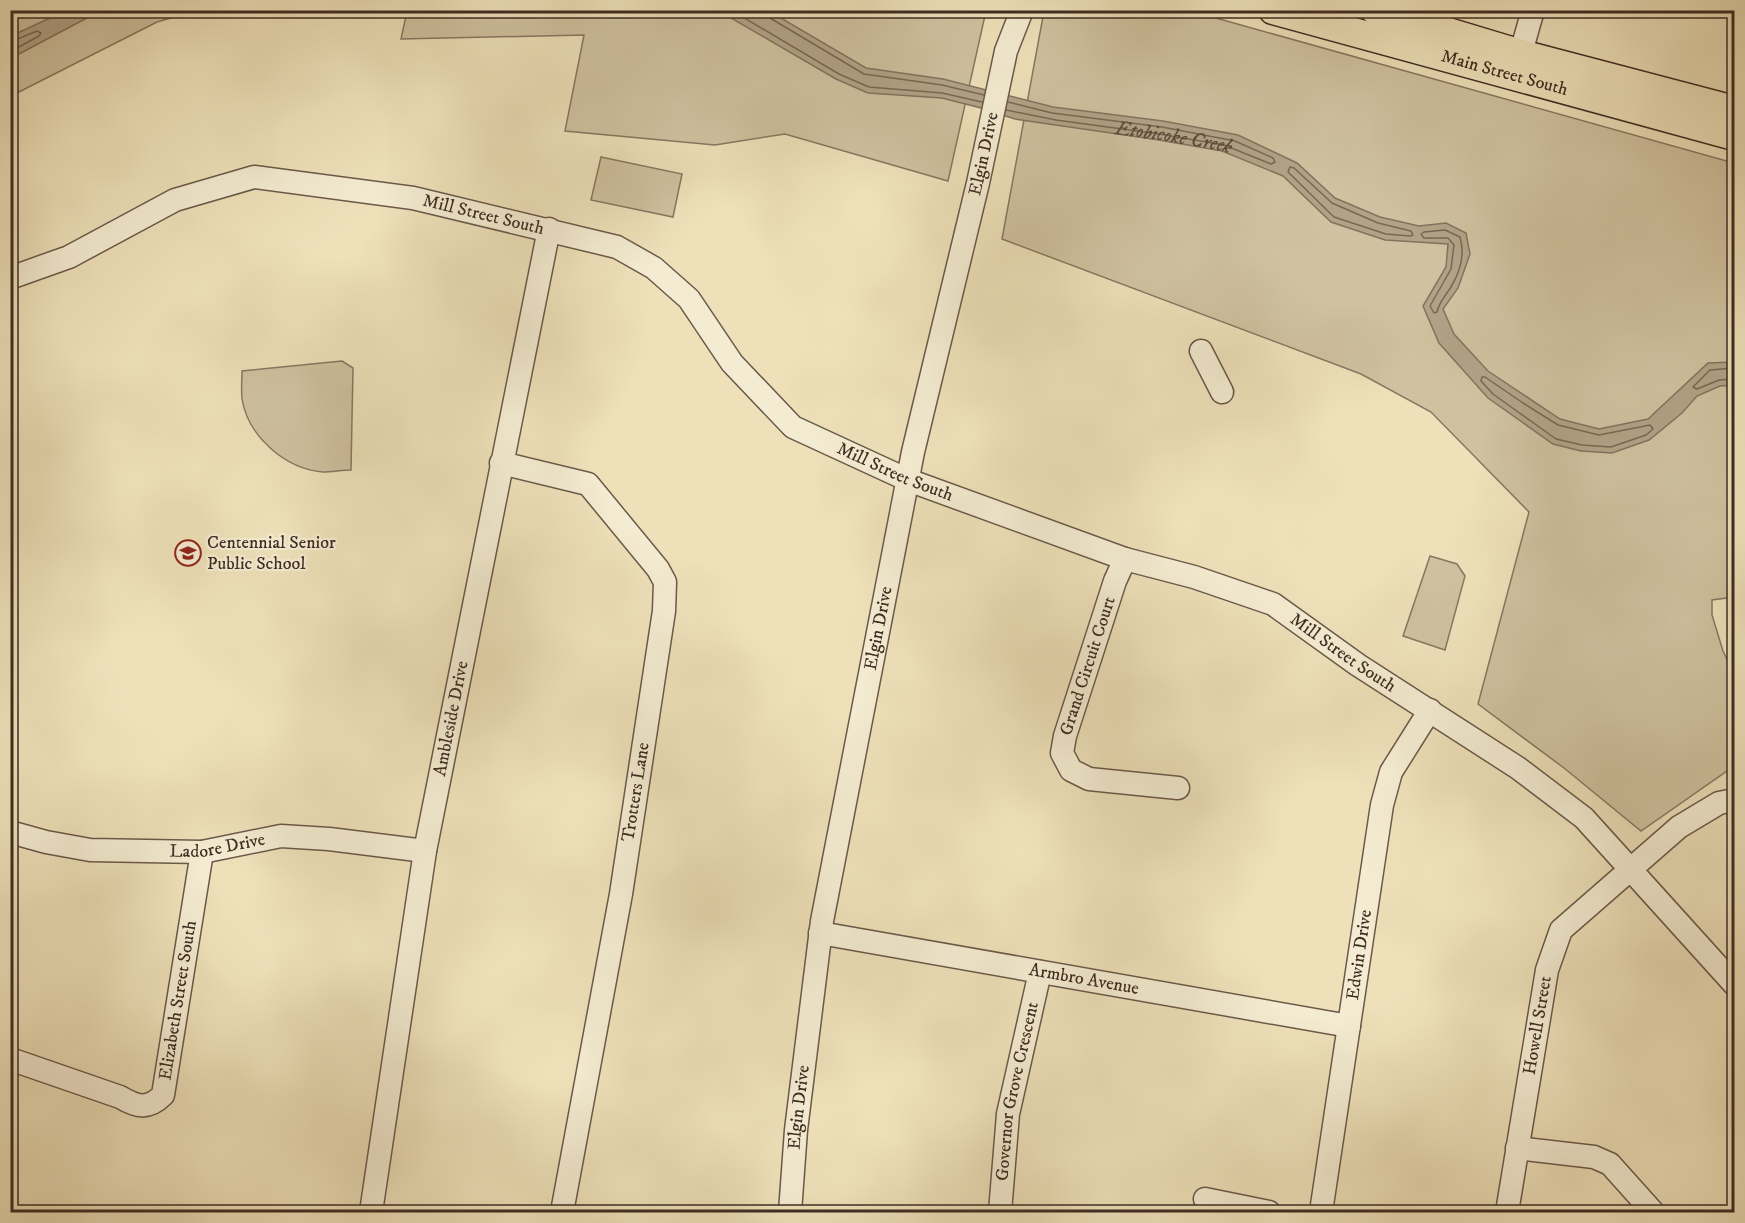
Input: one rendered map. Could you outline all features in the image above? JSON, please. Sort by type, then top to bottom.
[{"type":"main road","name":"Main Street South","points":[[1273,10],[1518,65],[1734,110]]},
{"type":"main road","name":"Main Street South","points":[[1375,10],[1518,65],[1734,136]]},
{"type":"street","name":"Elgin Drive","points":[[790,1212],[796,1130],[820,933],[908,480],[978,183],[1005,51],[1006,10]]},
{"type":"street","name":"Elgin Drive","points":[[1005,51],[1022,10]]},
{"type":"street","points":[[1518,65],[1533,10]]},
{"type":"street","name":"Mill Street South","points":[[10,278],[69,257],[175,200],[254,177],[413,198],[617,247],[654,268],[689,299],[732,363],[793,427],[908,480],[1125,560],[1194,577],[1272,604],[1358,665],[1518,768],[1584,818],[1734,984]]},
{"type":"street","name":"Ambleside Drive","points":[[371,1212],[425,851],[549,230]]},
{"type":"street","points":[[1201,351],[1222,392]]},
{"type":"street","name":"Trotters Lane","points":[[501,463],[588,484],[658,569],[665,582],[664,610],[621,894],[562,1212]]},
{"type":"street","name":"Grand Circuit Court","points":[[1125,560],[1115,581],[1065,736],[1062,753],[1071,770],[1089,779],[1178,788]]},
{"type":"street","name":"Edwin Drive","points":[[1321,1212],[1382,805],[1391,772],[1430,710]]},
{"type":"street","name":"Howell Street","points":[[1507,1212],[1547,970],[1561,930],[1679,827],[1719,803],[1734,800]]},
{"type":"street","name":"Ladore Drive","points":[[10,832],[46,842],[90,850],[202,852],[281,836],[329,839],[425,851]]},
{"type":"street","name":"Elizabeth Street South","points":[[10,1059],[120,1096],[135,1106],[154,1103],[163,1095],[202,852]]},
{"type":"street","name":"Armbro Avenue","points":[[820,933],[1349,1026]]},
{"type":"street","name":"Governor Grove Crescent","points":[[1000,1212],[1008,1114],[1040,972]]},
{"type":"street","points":[[1517,1148],[1594,1157],[1611,1164],[1653,1212]]},
{"type":"street","points":[[1205,1199],[1269,1212]]},
{"type":"shaded area","points":[[11,11],[195,11],[157,22],[11,96]]},
{"type":"shaded area","points":[[407,11],[986,11],[948,181],[785,134],[715,145],[565,131],[584,35],[401,39]]},
{"type":"shaded area","points":[[1044,11],[1191,11],[1734,163],[1734,597],[1712,600],[1712,615],[1723,651],[1734,674],[1734,766],[1641,831],[1564,768],[1478,704],[1529,512],[1431,412],[1361,374],[1002,239]]},
{"type":"shaded area","points":[[601,157],[682,174],[673,217],[591,200]]},
{"type":"shaded area","points":[[342,361],[353,368],[351,470],[323,472],[295,465],[270,448],[252,426],[242,399],[242,371]]},
{"type":"shaded area","points":[[1430,556],[1457,564],[1465,576],[1445,650],[1403,636]]},
{"type":"water","points":[[65,11],[100,11],[19,54],[11,55],[11,36]]},
{"type":"water","name":"Etobicoke Creek","points":[[719,11],[769,11],[866,68],[943,79],[1053,107],[1163,121],[1238,135],[1297,163],[1335,198],[1380,217],[1419,226],[1446,223],[1466,233],[1470,254],[1458,288],[1443,309],[1454,334],[1488,371],[1560,419],[1599,429],[1648,419],[1708,363],[1734,362],[1734,385],[1720,386],[1697,396],[1682,413],[1649,440],[1612,453],[1581,451],[1553,444],[1488,398],[1439,343],[1423,306],[1446,267],[1448,244],[1385,240],[1331,222],[1283,176],[1222,151],[1015,119],[942,98],[868,93],[836,79]]},
{"type":"place","name":"Centennial Senior Public School","points":[[188,553]]}]
